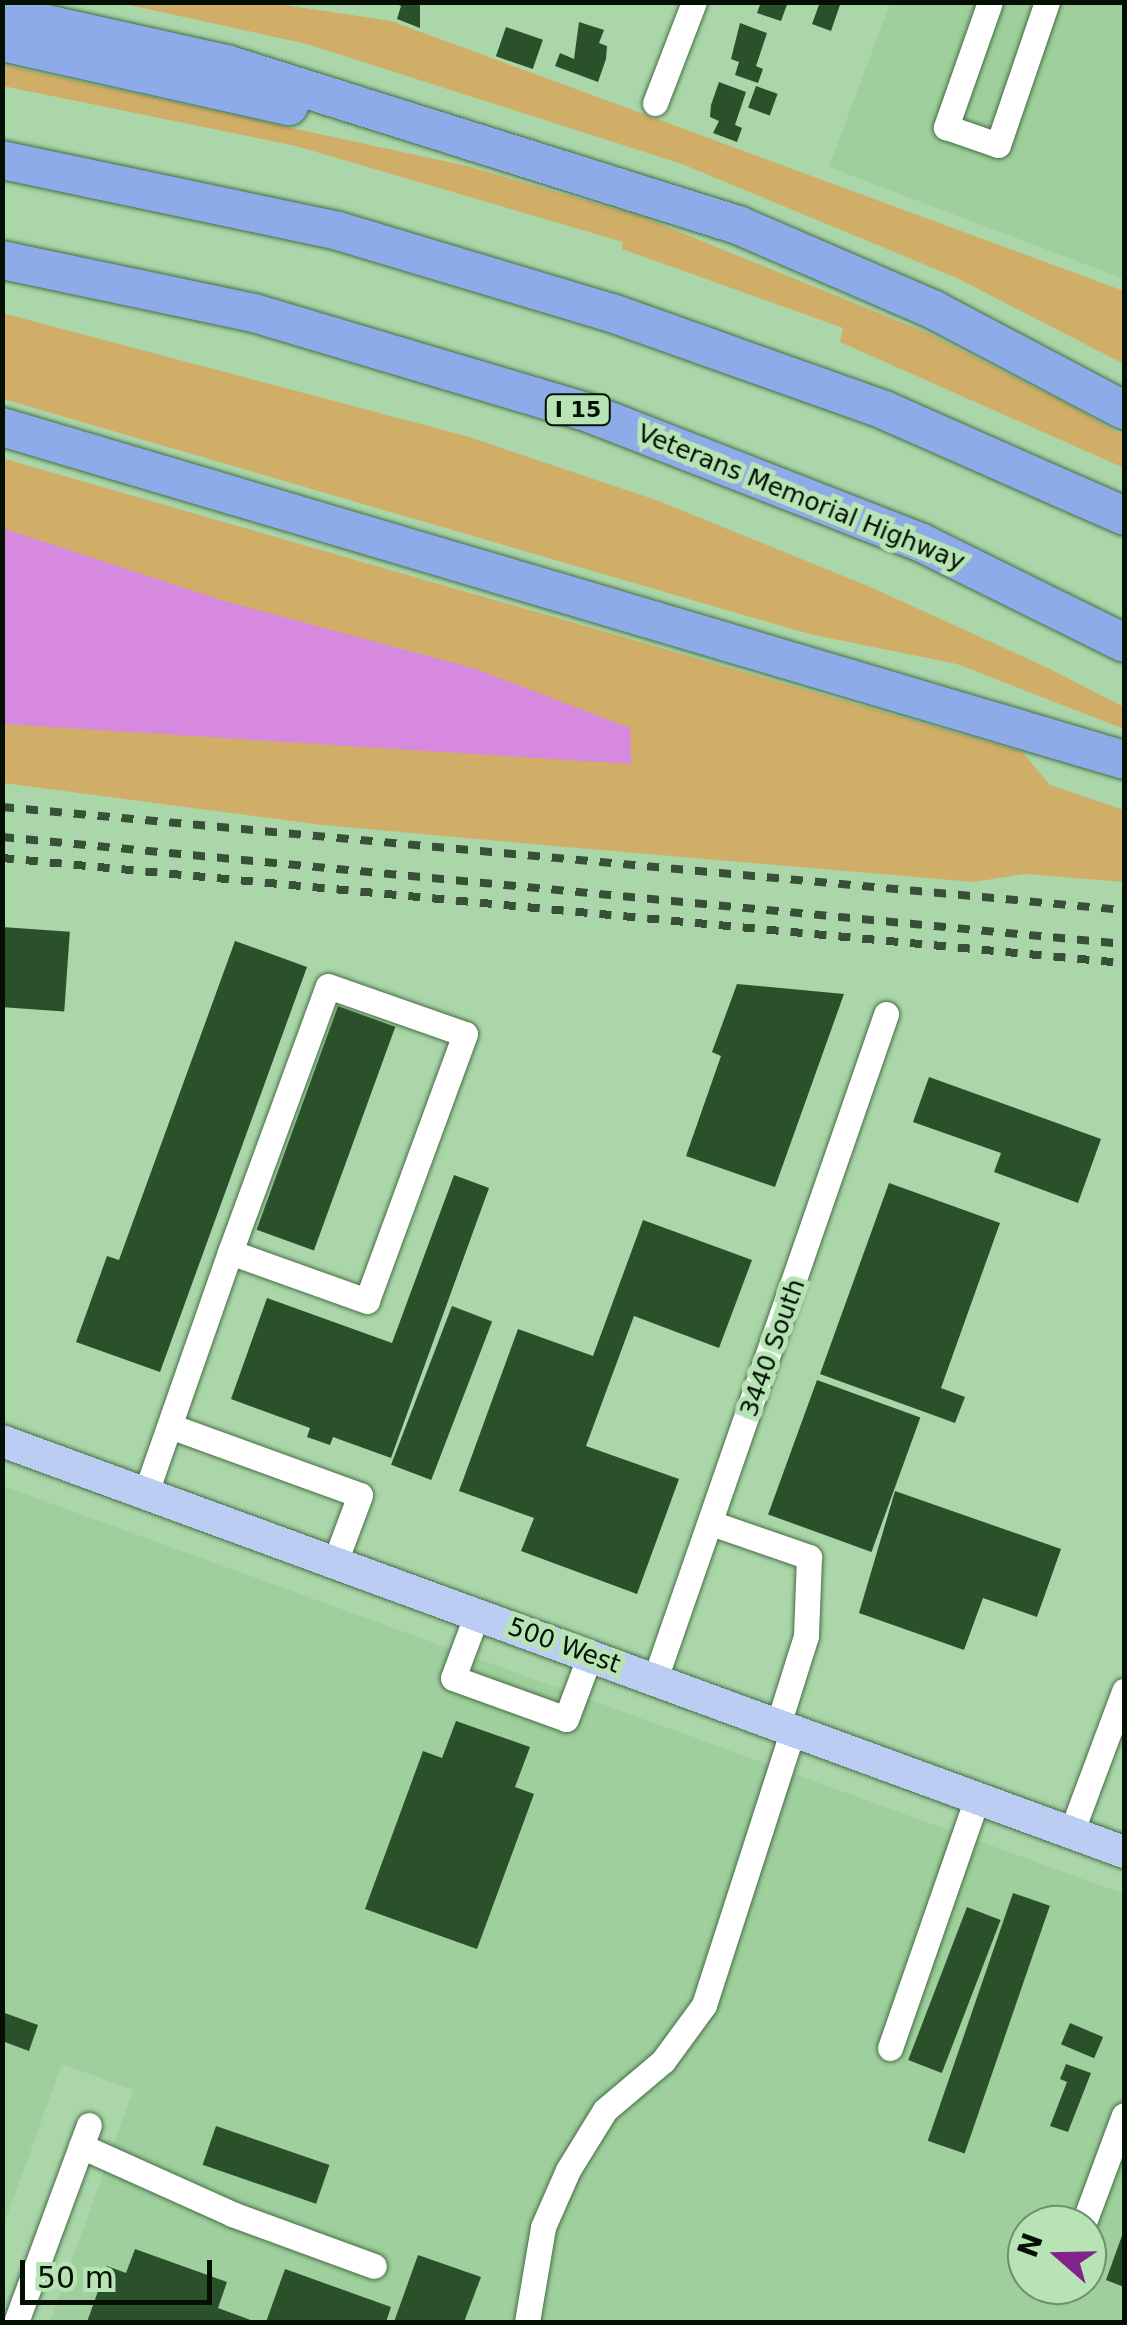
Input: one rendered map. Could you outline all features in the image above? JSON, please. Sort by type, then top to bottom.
[{"type":"highway","points":[[2,14],[226,64],[738,225],[827,260],[1124,410]]},
{"type":"highway","points":[[2,42],[267,102],[439,132]]},
{"type":"highway","points":[[2,160],[338,232],[612,313],[884,410],[1124,516]]},
{"type":"highway","name":"Veterans Memorial Highway","points":[[2,260],[254,314],[589,413],[922,543],[1124,643]]},
{"type":"highway","points":[[2,427],[1124,760]]},
{"type":"main road","name":"500 West","points":[[2,1440],[1124,1852]]},
{"type":"street","points":[[654,103],[694,2]]},
{"type":"street","points":[[990,2],[946,127],[998,145],[1047,2]]},
{"type":"street","points":[[146,1492],[230,1252],[328,986],[466,1034],[368,1301],[230,1252]]},
{"type":"street","name":"3440 South","points":[[655,1679],[886,1014]]},
{"type":"street","points":[[170,1426],[360,1495],[335,1562]]},
{"type":"street","points":[[526,2322],[544,2227],[568,2170],[605,2110],[663,2061],[704,2005],[786,1728],[806,1636],[808,1557],[710,1522]]},
{"type":"street","points":[[477,1614],[454,1678],[566,1720],[590,1656]]},
{"type":"street","points":[[1071,1833],[1124,1690]]},
{"type":"street","points":[[890,2048],[977,1798]]},
{"type":"street","points":[[1090,2205],[1124,2115]]},
{"type":"street","points":[[16,2322],[85,2135],[232,2214],[374,2266]]},
{"type":"shaded area","points":[[265,2],[391,21],[1124,291],[1124,364],[957,278],[682,164],[307,44],[120,3]]},
{"type":"shaded area","points":[[890,3],[1124,3],[1124,279],[829,167]]},
{"type":"shaded area","points":[[3,65],[467,166],[643,217],[930,334],[1077,409],[1124,436],[1124,468],[840,342],[843,328],[622,249],[623,242],[296,146],[3,86]]},
{"type":"shaded area","points":[[2,313],[466,436],[656,500],[868,586],[1048,668],[1124,707],[1124,729],[957,664],[809,634],[3,399]]},
{"type":"shaded area","points":[[2,458],[1022,752],[1050,785],[1124,810],[1124,882],[1025,874],[974,882],[566,847],[323,825],[3,783]]},
{"type":"shaded area","points":[[2,528],[224,601],[476,669],[630,728],[631,764],[3,724]]},
{"type":"shaded area","points":[[3,1486],[1124,1894],[1124,2322],[50,2322],[133,2090],[62,2064],[3,2227]]},
{"type":"building","points":[[392,2],[420,2],[420,28],[397,19],[401,6]]},
{"type":"building","points":[[761,2],[788,2],[781,21],[757,13]]},
{"type":"building","points":[[820,2],[841,2],[831,31],[812,24]]},
{"type":"building","points":[[579,22],[604,30],[599,43],[607,46],[606,59],[598,82],[555,66],[560,53],[574,59]]},
{"type":"building","points":[[740,23],[767,33],[756,66],[763,69],[758,83],[735,75],[739,62],[731,59]]},
{"type":"building","points":[[506,27],[543,40],[533,69],[496,56]]},
{"type":"building","points":[[719,82],[746,92],[735,125],[742,128],[737,142],[713,133],[719,121],[710,117],[711,105]]},
{"type":"building","points":[[756,86],[778,94],[770,115],[748,108]]},
{"type":"building","points":[[2,927],[70,932],[64,1012],[2,1007]]},
{"type":"building","points":[[235,941],[307,967],[160,1372],[76,1342],[107,1256],[119,1260]]},
{"type":"building","points":[[737,984],[844,994],[775,1187],[686,1156],[721,1056],[712,1052]]},
{"type":"building","points":[[338,1006],[395,1027],[314,1251],[257,1230]]},
{"type":"building","points":[[929,1077],[1101,1139],[1078,1203],[994,1172],[1001,1153],[913,1122]]},
{"type":"building","points":[[454,1175],[489,1188],[391,1458],[333,1437],[330,1445],[307,1437],[310,1428],[231,1399],[267,1298],[392,1343]]},
{"type":"building","points":[[889,1183],[1000,1223],[941,1388],[965,1397],[955,1423],[820,1374]]},
{"type":"building","points":[[643,1220],[752,1260],[719,1348],[634,1316],[586,1446],[679,1479],[637,1594],[521,1551],[534,1518],[459,1491],[518,1329],[593,1356]]},
{"type":"building","points":[[452,1306],[492,1321],[431,1480],[391,1465]]},
{"type":"building","points":[[817,1380],[920,1418],[871,1552],[768,1514]]},
{"type":"building","points":[[895,1491],[1061,1549],[1037,1617],[983,1598],[964,1650],[859,1613]]},
{"type":"building","points":[[456,1721],[530,1747],[515,1787],[534,1794],[477,1949],[365,1909],[423,1751],[442,1758]]},
{"type":"building","points":[[1013,1893],[1050,1906],[965,2153],[928,2141]]},
{"type":"building","points":[[967,1907],[1001,1920],[942,2073],[908,2060]]},
{"type":"building","points":[[2,2012],[38,2025],[29,2051],[2,2041]]},
{"type":"building","points":[[1070,2023],[1103,2037],[1094,2058],[1061,2044]]},
{"type":"building","points":[[1066,2064],[1091,2073],[1068,2132],[1050,2126],[1067,2082],[1060,2079]]},
{"type":"building","points":[[216,2126],[329,2165],[316,2204],[203,2165]]},
{"type":"building","points":[[1124,2230],[1124,2287],[1107,2277]]},
{"type":"building","points":[[135,2249],[227,2282],[218,2308],[256,2322],[87,2322],[107,2266],[126,2273]]},
{"type":"building","points":[[418,2255],[481,2277],[464,2322],[394,2322]]},
{"type":"building","points":[[285,2269],[391,2307],[386,2322],[266,2322]]},
{"type":"railway","points":[[2,807],[1124,910]]},
{"type":"railway","points":[[2,837],[1124,944]]},
{"type":"railway","points":[[2,858],[1124,963]]}]
